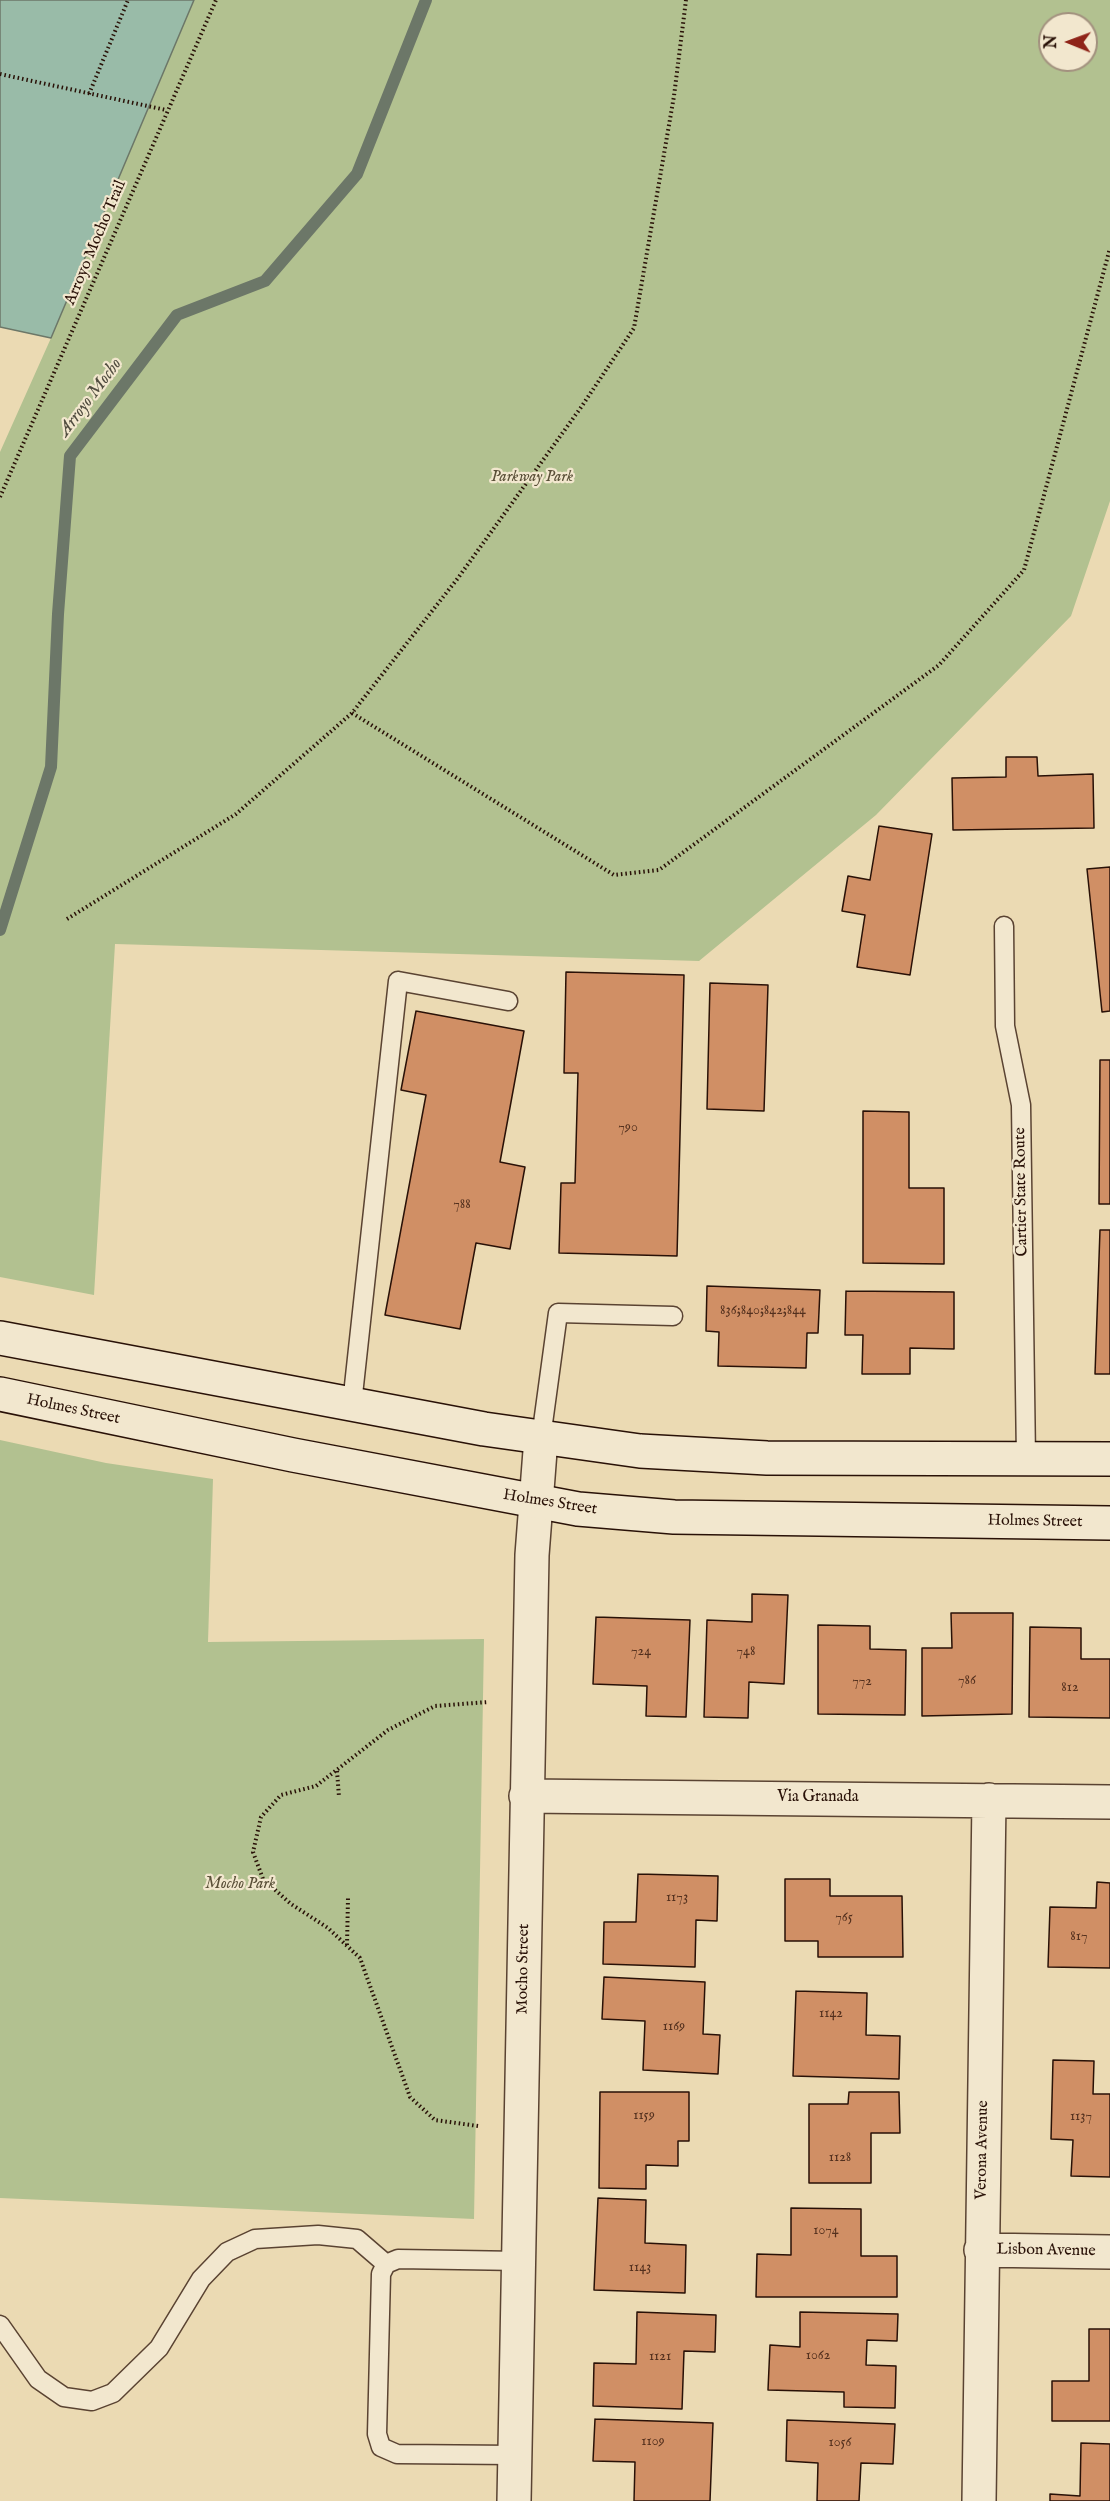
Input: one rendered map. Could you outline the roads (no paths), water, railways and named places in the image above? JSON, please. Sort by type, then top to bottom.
[{"type":"street","points":[[0,1338],[542,1438],[640,1451],[734,1456],[1110,1459]]},
{"type":"street","name":"Holmes Street","points":[[0,1394],[535,1502],[588,1510],[674,1517],[1110,1523]]},
{"type":"street","name":"Mocho Street","points":[[514,2501],[520,2261],[526,1796],[535,1502],[542,1438]]},
{"type":"street","name":"Via Granada","points":[[526,1796],[1110,1802]]},
{"type":"street","name":"Verona Avenue","points":[[979,2501],[989,1800]]},
{"type":"street","name":"Lisbon Avenue","points":[[981,2250],[1110,2252]]},
{"type":"lane","name":"Cartier State Route","points":[[1004,926],[1005,1026],[1021,1105],[1026,1459]]},
{"type":"lane","points":[[352,1404],[398,981],[508,1001]]},
{"type":"lane","points":[[542,1438],[558,1313],[673,1316]]},
{"type":"lane","points":[[0,2325],[38,2379],[64,2397],[92,2401],[113,2393],[159,2348],[201,2279],[227,2252],[255,2239],[318,2235],[357,2239],[386,2264]]},
{"type":"lane","points":[[515,2455],[397,2454],[381,2447],[377,2434],[381,2274],[386,2264],[398,2259],[520,2261]]},
{"type":"waterway","name":"Arroyo Mocho","points":[[0,930],[51,767],[58,614],[70,456],[177,315],[265,281],[357,174],[426,0]]},
{"type":"park label","name":"Parkway Park","points":[[532,478]]},
{"type":"park label","name":"Mocho Park","points":[[240,1885]]}]
